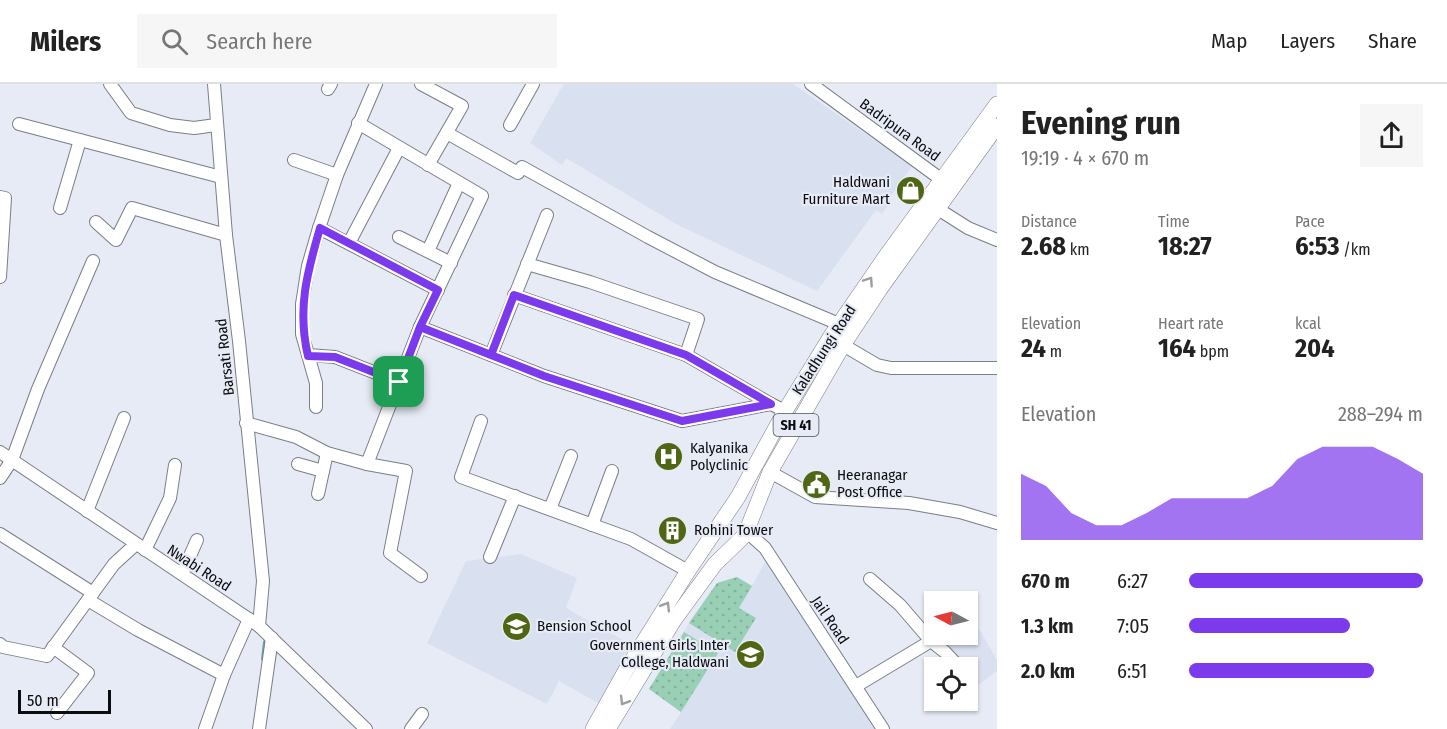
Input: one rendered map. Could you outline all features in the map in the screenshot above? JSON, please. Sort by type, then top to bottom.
[{"type":"main road","name":"Kaladhungi Road","points":[[608,729],[674,620],[715,564],[747,532],[754,508],[770,472],[799,419],[843,345],[938,208],[947,184],[997,104]]},
{"type":"main road","name":"Kaladhungi Road","points":[[593,729],[626,670],[738,497],[778,408],[947,184],[997,126]]},
{"type":"main road","points":[[778,408],[799,419]]},
{"type":"main road","points":[[738,497],[747,501],[754,508]]},
{"type":"main road","points":[[715,531],[723,540],[735,545]]},
{"type":"street","points":[[110,84],[132,113],[170,125],[194,128],[216,125]]},
{"type":"street","name":"Barsati Road","points":[[205,729],[224,675],[254,622],[263,581],[226,235],[214,84]]},
{"type":"street","points":[[421,84],[462,106],[428,165]]},
{"type":"street","points":[[510,125],[533,84]]},
{"type":"street","name":"Badripura Road","points":[[810,84],[947,184]]},
{"type":"street","points":[[316,407],[316,383],[302,334],[302,304],[308,266],[337,175],[371,86]]},
{"type":"street","points":[[19,123],[221,177]]},
{"type":"street","points":[[358,123],[482,196],[420,327],[367,464]]},
{"type":"street","points":[[447,133],[518,172],[522,167],[715,272],[840,324]]},
{"type":"street","points":[[60,208],[80,140]]},
{"type":"street","points":[[350,243],[399,147]]},
{"type":"street","points":[[294,160],[337,175]]},
{"type":"street","points":[[428,251],[459,183]]},
{"type":"street","points":[[0,197],[5,198],[0,277]]},
{"type":"street","points":[[96,222],[116,240],[132,208],[226,235]]},
{"type":"street","points":[[938,208],[968,228],[997,240]]},
{"type":"street","points":[[491,355],[546,215]]},
{"type":"street","points":[[320,228],[438,290]]},
{"type":"street","points":[[399,237],[451,263]]},
{"type":"street","points":[[0,478],[12,459],[38,389],[93,261]]},
{"type":"street","points":[[527,264],[590,282],[698,319],[686,355]]},
{"type":"street","points":[[514,295],[686,355],[778,408]]},
{"type":"street","points":[[420,327],[544,376],[682,421],[778,408]]},
{"type":"street","points":[[843,345],[877,365],[891,368],[997,368]]},
{"type":"street","points":[[308,356],[335,357],[399,382]]},
{"type":"street","points":[[87,511],[124,418]]},
{"type":"street","points":[[481,421],[461,477],[631,539],[688,571]]},
{"type":"street","points":[[246,423],[296,437],[327,453],[367,464],[406,471],[390,554],[421,576]]},
{"type":"street","name":"Nwabi Road","points":[[0,452],[254,622],[366,729]]},
{"type":"street","points":[[318,494],[327,453]]},
{"type":"street","points":[[550,509],[571,456]]},
{"type":"street","points":[[298,464],[323,471]]},
{"type":"street","points":[[0,644],[3,647],[47,656],[114,564],[141,547],[170,498],[175,465]]},
{"type":"street","points":[[592,525],[612,471]]},
{"type":"street","points":[[770,472],[815,496],[909,503],[960,512],[997,523]]},
{"type":"street","points":[[490,557],[515,495]]},
{"type":"street","name":"Jail Road","points":[[747,532],[765,548],[883,729]]},
{"type":"street","points":[[0,534],[138,630],[224,675]]},
{"type":"street","points":[[182,574],[197,540]]},
{"type":"street","points":[[870,579],[900,605],[924,633]]},
{"type":"street","points":[[259,729],[272,638]]},
{"type":"street","points":[[856,686],[924,645]]},
{"type":"street","points":[[936,645],[950,657]]},
{"type":"street","points":[[53,647],[88,673],[57,713]]},
{"type":"street","points":[[411,729],[422,714]]},
{"type":"shaded area","points":[[564,84],[793,84],[912,166],[889,199],[891,201],[882,214],[876,210],[817,291],[676,224],[566,158],[562,165],[530,143]]},
{"type":"shaded area","name":"Bension School","points":[[521,554],[577,578],[566,608],[630,644],[600,704],[559,681],[547,704],[427,643],[466,561]]},
{"type":"shaded area","name":"Government Girls Inter College, Haldwani","points":[[766,560],[842,673],[875,729],[670,729],[681,712],[649,689],[689,623],[717,583],[737,577],[752,586]]},
{"type":"shaded area","points":[[978,628],[997,660],[997,671],[978,685],[978,657],[953,657],[942,645],[978,645]]},
{"type":"green space","points":[[737,577],[752,586],[739,608],[756,618],[735,652],[689,623],[717,583]]},
{"type":"green space","points":[[684,632],[718,653],[681,712],[649,689]]},
{"type":"waterway","points":[[263,659],[265,642]]},
{"type":"place","name":"Haldwani Furniture Mart","points":[[911,191]]},
{"type":"place","name":"Kalyanika Polyclinic","points":[[669,457]]},
{"type":"place","name":"Heeranagar Post Office","points":[[816,484]]},
{"type":"place","name":"Rohini Tower","points":[[673,530]]},
{"type":"place","name":"Bension School","points":[[516,626]]},
{"type":"place","name":"Government Girls Inter College, Haldwani","points":[[750,654]]},
{"type":"route","points":[[399,382],[335,357],[308,356],[302,334],[302,304],[308,266],[320,228],[438,290],[420,327],[491,355],[514,295],[686,355],[771,404],[682,421],[544,376],[420,327],[399,382]]}]
